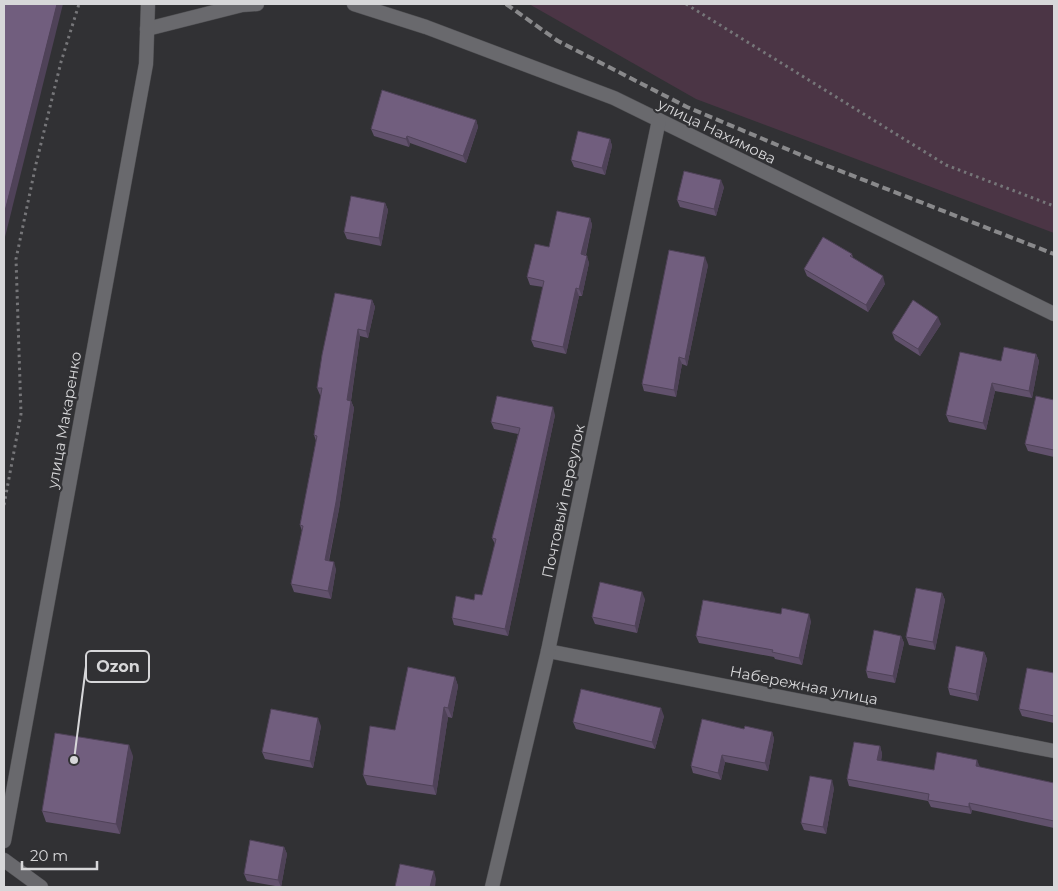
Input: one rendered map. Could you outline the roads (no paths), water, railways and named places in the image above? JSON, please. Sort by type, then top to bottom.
[{"type":"street","name":"улица Макаренко","points":[[4,842],[146,64],[148,4]]},
{"type":"street","points":[[147,29],[242,5],[257,4]]},
{"type":"street","name":"улица Нахимова","points":[[354,4],[426,27],[614,98],[1054,314]]},
{"type":"street","name":"Почтовый переулок","points":[[492,887],[548,651],[659,120]]},
{"type":"street","name":"Набережная улица","points":[[548,651],[1054,751]]},
{"type":"street","points":[[4,860],[41,887]]},
{"type":"railway","points":[[506,4],[558,41],[687,107],[820,163],[1054,254]]},
{"type":"place","name":"Ozon","points":[[74,760]]}]
